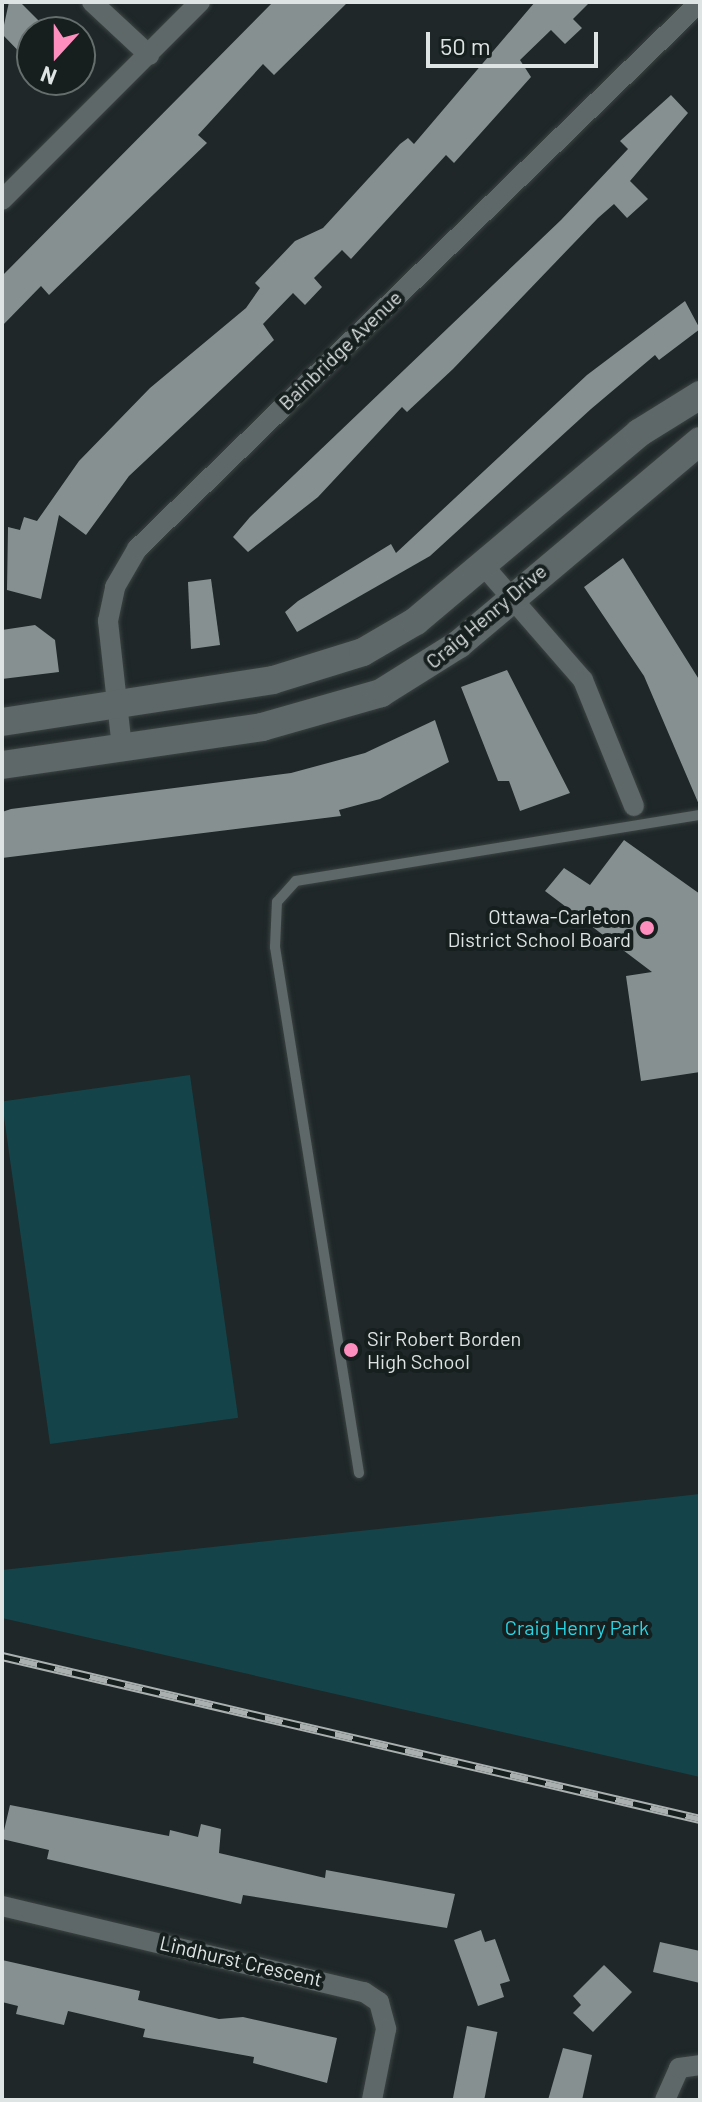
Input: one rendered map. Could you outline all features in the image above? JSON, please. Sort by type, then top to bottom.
[{"type":"street","points":[[92,2],[149,55]]},
{"type":"street","points":[[2,200],[200,2]]},
{"type":"street","name":"Bainbridge Avenue","points":[[122,748],[110,603],[137,549],[698,9]]},
{"type":"street","name":"Craig Henry Drive","points":[[2,722],[335,664],[391,639],[639,433],[700,395]]},
{"type":"street","name":"Craig Henry Drive","points":[[2,765],[292,721],[381,693],[459,644],[511,596],[700,441]]},
{"type":"street","points":[[483,565],[583,680],[634,806]]},
{"type":"street","name":"Lindhurst Crescent","points":[[2,1906],[364,1992],[385,2012],[372,2100]]},
{"type":"street","points":[[665,2100],[679,2068],[700,2065]]},
{"type":"lane","points":[[359,1473],[275,947],[277,902],[296,881],[700,815]]},
{"type":"green space","points":[[190,1075],[238,1418],[50,1444],[2,1101]]},
{"type":"green space","name":"Craig Henry Park","points":[[700,1494],[700,1777],[2,1618],[2,1570]]},
{"type":"building","points":[[9,2],[20,2],[34,16],[16,16],[16,48],[2,34]]},
{"type":"building","points":[[273,2],[348,2],[274,75],[263,64],[198,135],[207,143],[49,295],[41,286],[2,326],[2,276]]},
{"type":"building","points":[[535,2],[590,2],[573,19],[582,28],[565,44],[551,30],[520,60],[531,77],[454,163],[446,155],[351,259],[342,250],[314,278],[322,287],[305,305],[293,293],[263,324],[274,340],[129,476],[86,535],[59,515],[41,599],[7,590],[8,527],[20,530],[24,517],[37,521],[79,461],[150,388],[246,308],[260,288],[255,283],[295,241],[323,228],[400,144],[408,138],[414,144]]},
{"type":"building","points":[[671,95],[688,113],[630,181],[648,199],[627,218],[614,204],[598,218],[453,369],[407,412],[402,407],[318,497],[248,552],[233,537],[250,517],[561,220],[628,149],[620,141]]},
{"type":"building","points":[[685,301],[700,329],[659,360],[655,355],[430,556],[297,632],[285,612],[391,544],[396,553],[587,375]]},
{"type":"building","points":[[623,558],[700,681],[700,807],[644,676],[584,587]]},
{"type":"building","points":[[211,579],[220,645],[191,649],[188,582]]},
{"type":"building","points":[[35,625],[55,640],[59,672],[2,679],[2,630]]},
{"type":"building","points":[[507,670],[570,793],[520,811],[509,781],[498,781],[461,687]]},
{"type":"building","points":[[435,720],[449,762],[380,799],[339,810],[341,816],[2,858],[2,812],[11,809],[291,773],[365,753]]},
{"type":"building","name":"Ottawa-Carleton District School Board","points":[[624,840],[700,894],[700,1072],[641,1081],[626,976],[652,972],[545,891],[564,868],[590,885]]},
{"type":"building","points":[[10,1805],[169,1836],[170,1830],[198,1837],[201,1824],[221,1829],[219,1853],[325,1878],[326,1870],[455,1894],[447,1928],[243,1895],[241,1904],[47,1859],[49,1850],[2,1839]]},
{"type":"building","points":[[481,1930],[485,1942],[495,1939],[510,1981],[500,1984],[504,1997],[478,2006],[454,1940]]},
{"type":"building","points":[[660,1942],[700,1951],[700,1983],[653,1972]]},
{"type":"building","points":[[2,1960],[140,1991],[138,2000],[219,2019],[243,2017],[337,2038],[327,2083],[253,2063],[254,2057],[143,2037],[145,2029],[68,2011],[64,2025],[16,2014],[18,2006],[2,2002]]},
{"type":"building","points":[[604,1965],[632,1992],[593,2032],[573,2013],[581,2005],[573,1996]]},
{"type":"building","points":[[467,2026],[497,2032],[484,2100],[453,2100]]},
{"type":"building","points":[[563,2048],[592,2055],[582,2100],[548,2100]]},
{"type":"railway","points":[[2,1656],[700,1819]]},
{"type":"place","name":"Ottawa-Carleton District School Board","points":[[647,928]]},
{"type":"place","name":"Sir Robert Borden High School","points":[[351,1350]]}]
